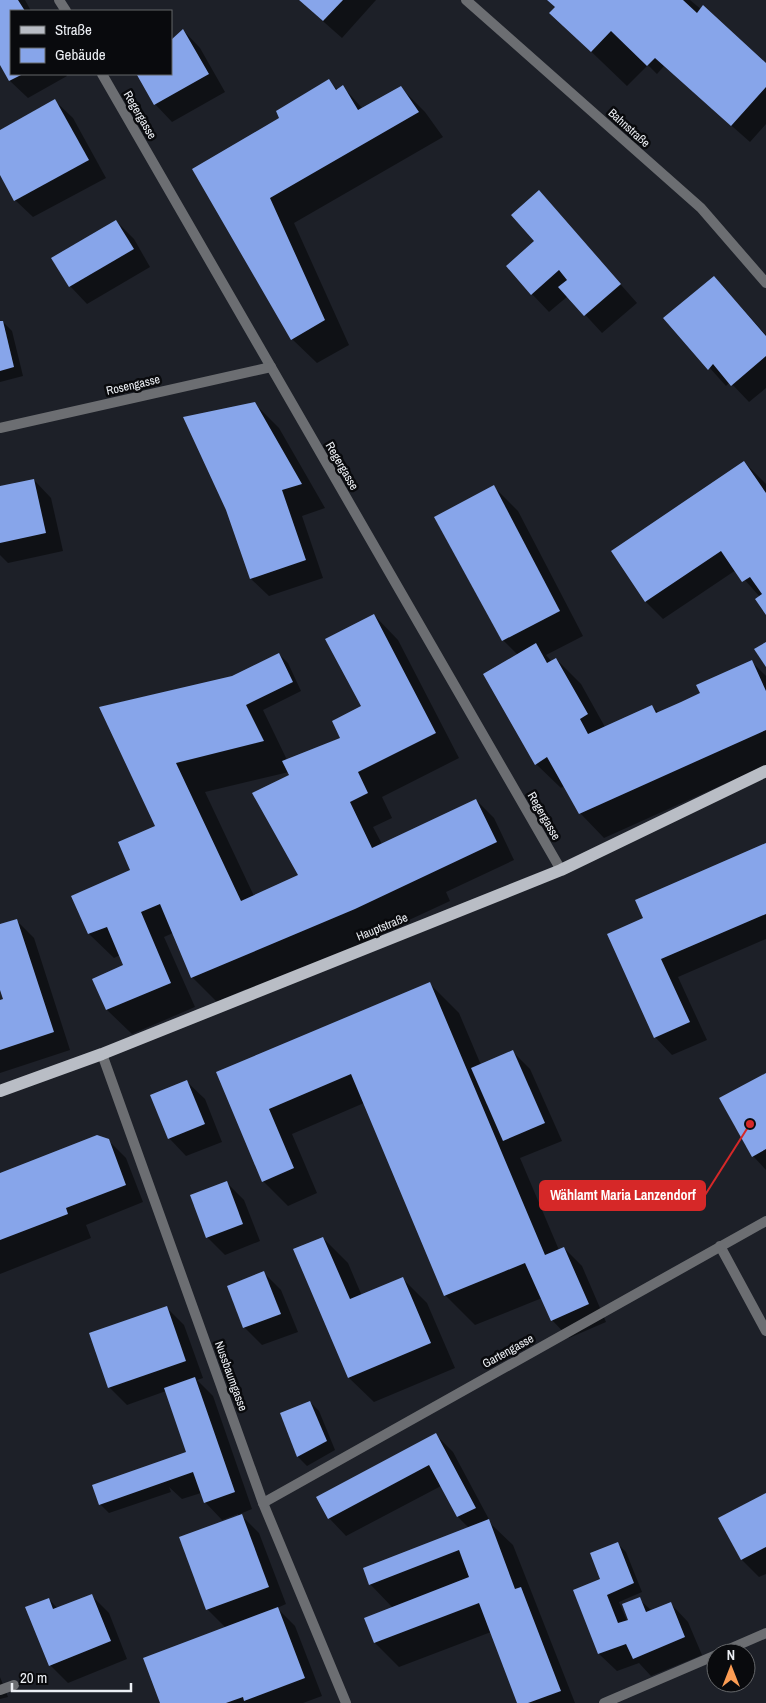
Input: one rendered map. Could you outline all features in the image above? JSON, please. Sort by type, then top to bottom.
[{"type":"main road","name":"Hauptstraße","points":[[0,1091],[102,1054],[561,870],[766,771]]},
{"type":"street","name":"Bahnstraße","points":[[466,0],[700,208],[766,283]]},
{"type":"street","name":"Regergasse","points":[[103,75],[561,870]]},
{"type":"street","name":"Rosengasse","points":[[0,428],[271,367]]},
{"type":"street","name":"Nussbaumgasse","points":[[102,1054],[263,1503],[346,1703]]},
{"type":"street","name":"Gartengasse","points":[[263,1503],[766,1221]]},
{"type":"street","points":[[720,1246],[766,1330]]},
{"type":"street","points":[[743,1643],[766,1633]]},
{"type":"street","points":[[604,1703],[706,1659]]},
{"type":"street","points":[[0,1690],[14,1685]]},
{"type":"building","points":[[0,0],[18,0],[24,10],[10,10],[10,75],[21,75],[9,81],[0,65]]},
{"type":"building","points":[[299,0],[343,0],[323,21]]},
{"type":"building","points":[[547,0],[683,0],[697,13],[703,5],[766,63],[766,87],[731,126],[655,58],[647,66],[611,31],[591,52],[549,13],[555,7]]},
{"type":"building","points":[[183,29],[209,74],[154,105],[137,75],[172,75],[172,39]]},
{"type":"building","points":[[329,79],[336,90],[343,85],[358,110],[401,86],[419,112],[270,198],[325,320],[291,340],[192,169],[279,118],[276,111]]},
{"type":"building","points":[[55,99],[89,160],[14,201],[0,175],[0,130]]},
{"type":"building","points":[[539,190],[621,284],[584,316],[558,287],[567,280],[559,270],[531,295],[506,266],[534,241],[511,215]]},
{"type":"building","points":[[116,220],[134,249],[69,287],[51,258]]},
{"type":"building","points":[[714,276],[766,336],[766,356],[731,386],[713,364],[708,370],[663,318]]},
{"type":"building","points":[[0,321],[3,321],[14,367],[0,371]]},
{"type":"building","points":[[255,402],[302,484],[282,490],[306,560],[250,579],[226,510],[183,417]]},
{"type":"building","points":[[744,461],[766,493],[766,615],[755,599],[762,594],[750,577],[742,582],[721,551],[645,602],[611,551]]},
{"type":"building","points":[[34,479],[46,533],[0,543],[0,486]]},
{"type":"building","points":[[494,485],[560,611],[502,641],[434,517]]},
{"type":"building","points":[[374,614],[436,733],[358,772],[368,793],[350,802],[372,848],[476,799],[497,842],[355,909],[191,978],[160,904],[141,912],[171,983],[106,1010],[92,979],[123,965],[107,927],[88,934],[71,896],[130,870],[118,842],[155,826],[99,707],[232,676],[279,653],[293,682],[246,705],[264,741],[176,763],[241,901],[298,875],[252,793],[289,775],[282,761],[340,738],[332,721],[361,706],[325,639]]},
{"type":"building","points":[[766,642],[766,667],[754,649]]},
{"type":"building","points":[[536,643],[547,663],[556,658],[588,714],[580,719],[588,734],[652,705],[656,713],[681,702],[700,693],[696,685],[752,660],[766,691],[766,730],[579,814],[547,757],[535,765],[483,674]]},
{"type":"building","points":[[766,843],[766,914],[661,959],[690,1022],[654,1038],[607,934],[643,918],[635,900]]},
{"type":"building","points":[[17,919],[54,1032],[0,1050],[0,1000],[3,999],[0,990],[0,924]]},
{"type":"building","points":[[430,982],[545,1255],[564,1247],[589,1304],[551,1321],[525,1263],[444,1296],[351,1074],[269,1109],[294,1168],[262,1182],[216,1072]]},
{"type":"building","points":[[513,1050],[545,1123],[503,1141],[471,1068]]},
{"type":"building","points":[[766,1073],[766,1149],[752,1157],[719,1098]]},
{"type":"building","points":[[187,1080],[205,1124],[168,1139],[150,1095]]},
{"type":"building","points":[[97,1135],[109,1139],[126,1185],[66,1208],[68,1214],[0,1240],[0,1173]]},
{"type":"building","points":[[227,1181],[243,1224],[206,1238],[190,1195]]},
{"type":"building","points":[[323,1237],[350,1299],[403,1277],[431,1343],[348,1378],[293,1249]]},
{"type":"building","points":[[264,1271],[281,1314],[243,1328],[227,1286]]},
{"type":"building","points":[[167,1306],[186,1361],[108,1388],[89,1333]]},
{"type":"building","points":[[195,1377],[235,1492],[204,1503],[193,1472],[99,1505],[92,1485],[186,1452],[164,1388]]},
{"type":"building","points":[[310,1401],[327,1441],[297,1457],[280,1413]]},
{"type":"building","points":[[436,1433],[476,1508],[457,1517],[429,1465],[328,1519],[316,1497]]},
{"type":"building","points":[[766,1493],[766,1547],[741,1560],[718,1518]]},
{"type":"building","points":[[242,1514],[269,1587],[206,1610],[179,1537]]},
{"type":"building","points":[[489,1519],[515,1589],[521,1587],[561,1691],[528,1703],[517,1703],[479,1603],[374,1643],[364,1618],[469,1577],[459,1550],[369,1585],[363,1568]]},
{"type":"building","points":[[618,1542],[634,1583],[607,1595],[618,1623],[628,1620],[622,1604],[640,1597],[646,1612],[671,1602],[685,1637],[633,1659],[626,1644],[598,1654],[573,1590],[600,1579],[590,1553]]},
{"type":"building","points":[[92,1594],[111,1641],[49,1666],[25,1607],[49,1598],[53,1609]]},
{"type":"building","points":[[278,1607],[305,1678],[244,1701],[243,1697],[226,1703],[160,1703],[143,1658]]},
{"type":"place","name":"Wählamt Maria Lanzendorf","points":[[750,1124]]}]
